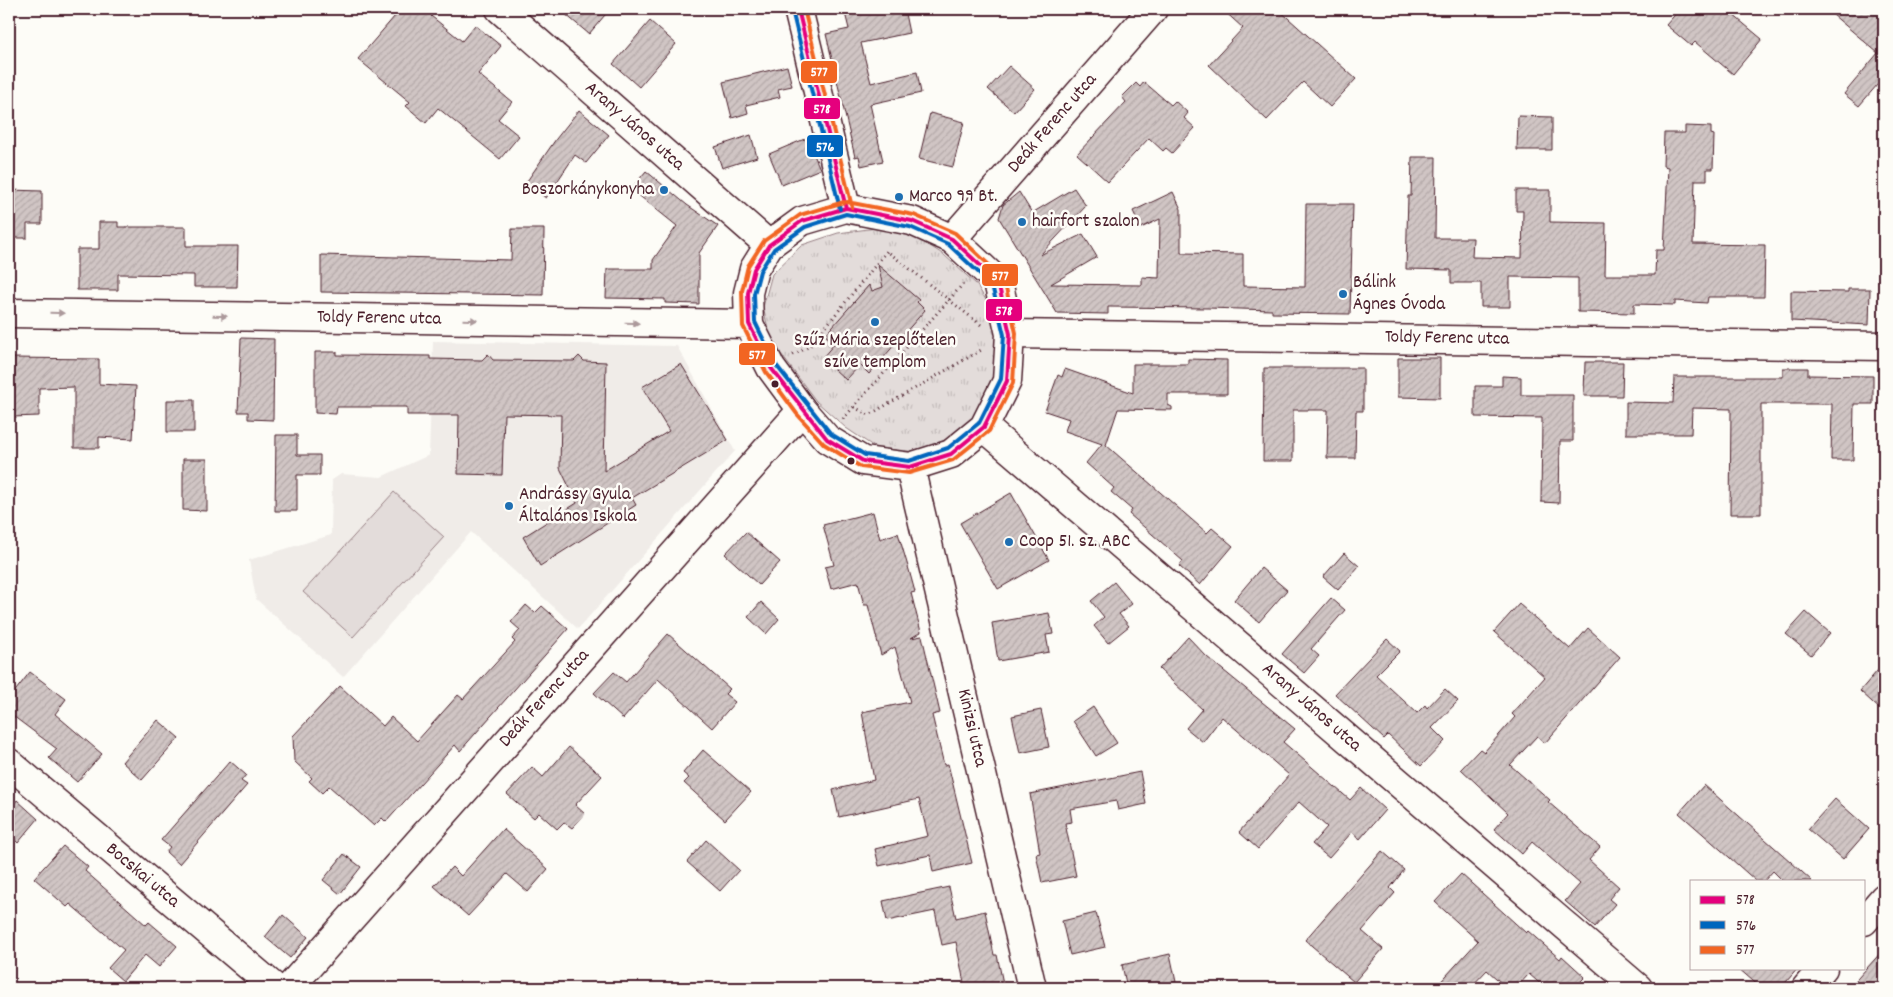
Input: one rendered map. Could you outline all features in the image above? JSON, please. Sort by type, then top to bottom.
[{"type":"street","name":"Arany János utca","points":[[500,9],[769,245]]},
{"type":"street","points":[[798,9],[846,208]]},
{"type":"street","name":"Deák Ferenc utca","points":[[952,239],[1153,9]]},
{"type":"street","points":[[846,208],[912,221],[952,239],[981,264],[998,282],[1005,336],[1007,381],[984,427],[951,454],[910,467],[863,461],[827,439],[770,368],[749,324],[748,293],[754,269],[769,245],[802,221],[846,208]]},
{"type":"street","name":"Toldy Ferenc utca","points":[[9,313],[749,324]]},
{"type":"street","name":"Toldy Ferenc utca","points":[[1005,336],[1884,346]]},
{"type":"street","name":"Deák Ferenc utca","points":[[289,988],[802,410]]},
{"type":"street","name":"Arany János utca","points":[[984,427],[1638,988]]},
{"type":"street","name":"Kinizsi utca","points":[[910,467],[1032,988]]},
{"type":"street","name":"Bocskai utca","points":[[9,763],[275,988]]},
{"type":"street","points":[[1866,919],[1884,898]]},
{"type":"street","points":[[1806,988],[1821,970]]},
{"type":"path","points":[[770,368],[810,346],[887,251],[948,301],[1005,336],[869,415],[854,407]]},
{"type":"path","points":[[827,439],[981,264]]},
{"type":"shaded area","name":"Andrássy Gyula Általános Iskola","points":[[433,341],[677,346],[735,451],[578,629],[471,532],[343,677],[256,599],[249,560],[331,535],[332,480],[341,474],[381,477],[429,455]]},
{"type":"green space","points":[[876,228],[913,235],[944,255],[976,284],[993,311],[1002,345],[997,374],[983,409],[954,436],[917,452],[876,448],[846,428],[816,401],[771,341],[763,307],[772,274],[802,245],[838,233]]},
{"type":"green space","points":[[394,492],[444,537],[353,637],[303,592]]},
{"type":"building","points":[[401,9],[438,9],[431,16],[462,41],[475,25],[501,46],[478,74],[512,102],[498,119],[519,136],[500,159],[438,108],[426,123],[406,106],[410,102],[358,59]]},
{"type":"building","points":[[559,9],[610,9],[589,34]]},
{"type":"building","points":[[844,9],[904,9],[909,33],[861,43],[871,83],[917,72],[921,93],[870,104],[883,161],[861,166],[859,156],[855,157],[826,34],[849,29]]},
{"type":"building","points":[[1222,9],[1278,9],[1356,79],[1330,107],[1303,82],[1267,120],[1209,65],[1243,28]]},
{"type":"building","points":[[1680,9],[1726,9],[1762,39],[1733,74],[1695,42],[1691,46],[1666,25]]},
{"type":"building","points":[[1826,9],[1884,9],[1884,77],[1859,106],[1844,94],[1878,53]]},
{"type":"building","points":[[650,21],[676,44],[639,87],[613,64]]},
{"type":"building","points":[[787,66],[792,86],[778,89],[780,97],[746,105],[748,113],[732,118],[723,82]]},
{"type":"building","points":[[1009,66],[1035,89],[1014,112],[988,89]]},
{"type":"building","points":[[1144,82],[1171,105],[1175,101],[1188,113],[1184,118],[1195,128],[1172,153],[1166,148],[1163,151],[1149,138],[1108,182],[1077,154],[1126,102],[1122,97],[1136,83],[1140,87]]},
{"type":"building","points":[[579,110],[609,135],[586,163],[575,155],[546,198],[525,184]]},
{"type":"building","points":[[930,113],[964,122],[953,167],[919,159]]},
{"type":"building","points":[[1518,116],[1552,117],[1552,150],[1517,150]]},
{"type":"building","points":[[1685,126],[1711,127],[1711,134],[1714,135],[1713,169],[1707,169],[1707,180],[1695,180],[1693,244],[1765,245],[1764,297],[1708,297],[1707,303],[1675,301],[1675,305],[1634,304],[1634,313],[1578,312],[1578,278],[1510,277],[1510,307],[1481,307],[1481,283],[1451,283],[1451,270],[1406,269],[1408,196],[1411,196],[1412,157],[1436,157],[1435,238],[1473,238],[1472,257],[1522,258],[1523,211],[1516,211],[1516,190],[1550,190],[1550,222],[1606,223],[1605,275],[1655,275],[1656,250],[1664,250],[1668,167],[1663,166],[1664,133],[1685,133]]},
{"type":"building","points":[[751,135],[757,157],[722,168],[715,147]]},
{"type":"building","points":[[807,138],[820,169],[782,185],[769,154]]},
{"type":"building","points":[[646,171],[687,205],[718,226],[699,253],[699,304],[665,303],[665,299],[606,298],[607,269],[653,269],[653,260],[677,226],[631,189]]},
{"type":"building","points":[[1074,188],[1086,206],[1040,255],[1083,234],[1097,257],[1051,284],[1142,285],[1142,277],[1159,278],[1160,219],[1141,228],[1133,211],[1173,192],[1181,209],[1181,253],[1243,254],[1243,286],[1305,287],[1306,204],[1353,204],[1350,314],[1272,313],[1272,310],[1208,308],[1108,307],[1108,314],[1057,313],[999,218],[1003,205],[1019,192],[1032,213]]},
{"type":"building","points":[[9,190],[42,191],[42,224],[27,224],[27,238],[9,238]]},
{"type":"building","points":[[99,222],[118,222],[118,227],[186,227],[186,246],[238,246],[237,287],[194,287],[194,275],[118,274],[118,290],[77,290],[77,249],[99,249]]},
{"type":"building","points":[[512,229],[544,229],[543,295],[321,292],[321,255],[511,260]]},
{"type":"building","name":"Szűz Mária szeplőtelen szíve templom","points":[[878,265],[919,300],[917,302],[925,310],[869,374],[860,365],[846,380],[822,358],[835,343],[825,335],[869,285],[872,291],[883,287]]},
{"type":"building","points":[[1848,289],[1870,289],[1869,325],[1791,321],[1791,291],[1848,292]]},
{"type":"building","points":[[241,338],[274,339],[273,420],[248,419],[248,412],[238,412]]},
{"type":"building","points":[[315,352],[337,352],[337,355],[430,356],[430,359],[482,360],[488,354],[493,360],[574,361],[579,356],[584,361],[606,362],[604,471],[669,431],[642,387],[681,364],[728,440],[632,498],[636,505],[540,566],[523,537],[577,503],[560,468],[561,415],[504,414],[502,475],[458,474],[459,415],[407,415],[407,407],[337,407],[336,414],[315,413]]},
{"type":"building","points":[[12,358],[99,359],[99,384],[136,386],[133,439],[99,437],[99,448],[74,448],[74,387],[39,388],[39,416],[12,417]]},
{"type":"building","points":[[1398,358],[1440,358],[1440,398],[1398,397]]},
{"type":"building","points":[[1188,359],[1227,360],[1227,394],[1168,394],[1168,405],[1172,407],[1172,410],[1118,409],[1106,445],[1207,533],[1212,528],[1233,546],[1200,585],[1179,566],[1183,561],[1129,514],[1132,510],[1111,492],[1114,488],[1086,463],[1102,444],[1065,431],[1069,419],[1045,411],[1058,375],[1062,377],[1065,369],[1133,393],[1133,364],[1188,364]]},
{"type":"building","points":[[1585,362],[1623,362],[1622,396],[1584,396]]},
{"type":"building","points":[[1264,368],[1363,368],[1363,411],[1356,411],[1355,458],[1327,458],[1328,410],[1293,410],[1293,461],[1263,461]]},
{"type":"building","points":[[1783,368],[1808,368],[1808,375],[1873,376],[1873,404],[1854,404],[1853,460],[1831,460],[1832,404],[1761,404],[1761,514],[1730,514],[1731,409],[1692,408],[1691,434],[1626,434],[1626,402],[1673,403],[1674,377],[1783,377]]},
{"type":"building","points":[[1502,376],[1521,377],[1521,395],[1573,395],[1573,441],[1560,441],[1559,503],[1541,502],[1542,418],[1475,417],[1475,386],[1502,386]]},
{"type":"building","points":[[167,400],[194,400],[194,432],[167,432]]},
{"type":"building","points":[[276,435],[297,435],[297,455],[320,455],[320,475],[297,475],[297,511],[275,511]]},
{"type":"building","points":[[183,459],[207,459],[207,511],[183,510]]},
{"type":"building","points":[[1011,493],[1049,560],[998,589],[960,523]]},
{"type":"building","points":[[873,512],[880,539],[898,533],[909,570],[915,592],[911,593],[921,632],[911,638],[922,636],[940,713],[932,715],[944,765],[948,764],[972,863],[933,872],[930,855],[879,866],[875,849],[928,836],[919,799],[839,817],[833,790],[874,780],[862,712],[910,702],[895,647],[881,655],[868,605],[864,605],[858,582],[831,589],[825,567],[834,565],[823,525]]},
{"type":"building","points":[[746,532],[780,562],[759,585],[725,554]]},
{"type":"building","points":[[1344,553],[1359,566],[1338,590],[1323,577]]},
{"type":"building","points":[[1261,568],[1287,590],[1259,622],[1234,600]]},
{"type":"building","points":[[1114,582],[1132,604],[1119,614],[1129,626],[1108,643],[1094,626],[1104,617],[1091,601]]},
{"type":"building","points":[[1331,598],[1345,610],[1311,649],[1319,656],[1304,673],[1282,654]]},
{"type":"building","points":[[761,602],[779,619],[766,634],[748,617]]},
{"type":"building","points":[[1519,604],[1570,649],[1588,628],[1620,657],[1545,743],[1537,736],[1510,765],[1550,800],[1548,802],[1600,847],[1589,860],[1619,887],[1609,899],[1615,904],[1595,927],[1565,901],[1580,884],[1532,842],[1522,854],[1494,829],[1508,813],[1461,769],[1480,749],[1484,752],[1515,717],[1512,714],[1545,677],[1494,632]]},
{"type":"building","points":[[526,605],[535,613],[542,606],[568,629],[460,751],[455,745],[386,822],[382,818],[374,826],[329,786],[322,793],[309,781],[312,778],[294,761],[293,736],[340,686],[383,726],[391,717],[417,741],[458,695],[463,699],[515,642],[512,639],[520,630],[511,622]]},
{"type":"building","points":[[1806,612],[1830,633],[1811,655],[1786,634]]},
{"type":"building","points":[[1049,613],[1053,634],[1046,635],[1049,652],[998,661],[992,623]]},
{"type":"building","points":[[668,634],[730,689],[725,694],[735,702],[712,728],[658,679],[623,719],[594,693],[614,672],[626,682]]},
{"type":"building","points":[[1188,637],[1207,657],[1295,729],[1283,742],[1350,800],[1361,788],[1385,810],[1360,839],[1352,832],[1329,858],[1312,844],[1327,827],[1299,802],[1258,849],[1239,832],[1289,775],[1222,717],[1203,742],[1186,728],[1202,709],[1159,669]]},
{"type":"building","points":[[1387,639],[1400,651],[1376,675],[1417,713],[1425,705],[1427,708],[1445,689],[1458,701],[1432,728],[1445,741],[1421,766],[1388,735],[1384,739],[1335,694]]},
{"type":"building","points":[[1884,663],[1884,713],[1860,691]]},
{"type":"building","points":[[30,672],[66,699],[55,714],[102,754],[77,782],[49,758],[57,749],[9,713],[9,699]]},
{"type":"building","points":[[1093,707],[1117,743],[1096,756],[1073,721]]},
{"type":"building","points":[[1041,710],[1049,747],[1020,753],[1012,716]]},
{"type":"building","points":[[158,720],[179,738],[142,780],[122,762]]},
{"type":"building","points":[[569,747],[602,776],[575,805],[585,814],[572,828],[564,822],[557,829],[539,813],[534,818],[507,794],[532,767],[543,777]]},
{"type":"building","points":[[703,750],[751,792],[725,820],[684,783],[689,778],[683,773]]},
{"type":"building","points":[[230,761],[246,775],[241,781],[247,785],[179,864],[166,852],[170,847],[161,840]]},
{"type":"building","points":[[1140,772],[1146,804],[1118,810],[1116,801],[1070,809],[1072,822],[1065,823],[1076,876],[1042,883],[1036,854],[1040,853],[1030,794]]},
{"type":"building","points":[[1704,785],[1811,880],[1782,880],[1773,871],[1765,880],[1755,880],[1679,813]]},
{"type":"building","points":[[1835,799],[1869,829],[1843,859],[1808,829]]},
{"type":"building","points":[[17,800],[38,819],[18,843],[9,834],[9,810]]},
{"type":"building","points":[[503,829],[548,869],[528,892],[507,874],[468,916],[434,886],[452,867],[461,876]]},
{"type":"building","points":[[706,840],[739,870],[720,891],[687,862]]},
{"type":"building","points":[[63,846],[88,867],[85,871],[146,925],[149,922],[177,946],[159,967],[145,955],[123,981],[108,968],[124,950],[70,904],[67,907],[34,878]]},
{"type":"building","points":[[1382,851],[1404,870],[1390,888],[1395,893],[1362,931],[1383,949],[1354,982],[1305,940]]},
{"type":"building","points":[[344,854],[361,867],[340,894],[323,880]]},
{"type":"building","points":[[1461,874],[1526,933],[1528,931],[1560,959],[1562,956],[1585,977],[1574,988],[1545,988],[1529,974],[1516,988],[1507,988],[1487,970],[1470,988],[1435,988],[1478,941],[1435,902]]},
{"type":"building","points":[[949,887],[956,918],[985,911],[994,955],[997,955],[1004,988],[965,988],[956,942],[942,945],[935,911],[887,921],[883,901]]},
{"type":"building","points":[[1096,913],[1105,947],[1070,955],[1062,921]]},
{"type":"building","points":[[283,915],[308,937],[290,958],[265,937]]},
{"type":"building","points":[[1884,949],[1884,988],[1849,988]]},
{"type":"building","points":[[1170,954],[1176,982],[1149,988],[1127,988],[1122,965]]},
{"type":"building","points":[[1740,970],[1796,970],[1781,988],[1761,988]]},
{"type":"transit line","name":"578","points":[[798,9],[846,208]]},
{"type":"transit line","name":"577","points":[[804,9],[852,207]]},
{"type":"transit line","name":"576","points":[[792,10],[840,209]]},
{"type":"transit line","name":"577","points":[[844,202],[800,215],[764,241],[748,266],[742,291],[743,326],[766,372],[797,414],[824,444],[861,467],[909,473],[953,460],[989,431],[1013,383],[1016,333],[1004,279],[955,233],[914,215],[847,202]]},
{"type":"transit line","name":"578","points":[[846,208],[912,221],[952,239],[998,282],[1010,334],[1007,381],[984,427],[951,454],[910,467],[863,461],[827,439],[771,368],[749,324],[748,293],[754,269],[769,245],[802,221],[846,208]]},
{"type":"transit line","name":"576","points":[[846,214],[910,227],[948,244],[992,285],[1004,335],[1001,379],[979,423],[948,448],[909,461],[865,455],[831,434],[776,365],[755,322],[754,294],[760,271],[774,249],[805,227],[846,214]]},
{"type":"place","name":"Boszorkánykonyha","points":[[664,190]]},
{"type":"place","name":"Marco 99 Bt.","points":[[899,197]]},
{"type":"place","name":"hairfort szalon","points":[[1022,222]]},
{"type":"place","name":"Bálink Ágnes Óvoda","points":[[1343,294]]},
{"type":"place","name":"Szűz Mária szeplőtelen szíve templom","points":[[875,322]]},
{"type":"place","name":"Andrássy Gyula Általános Iskola","points":[[509,506]]},
{"type":"place","name":"Coop 51. sz. ABC","points":[[1009,542]]}]
